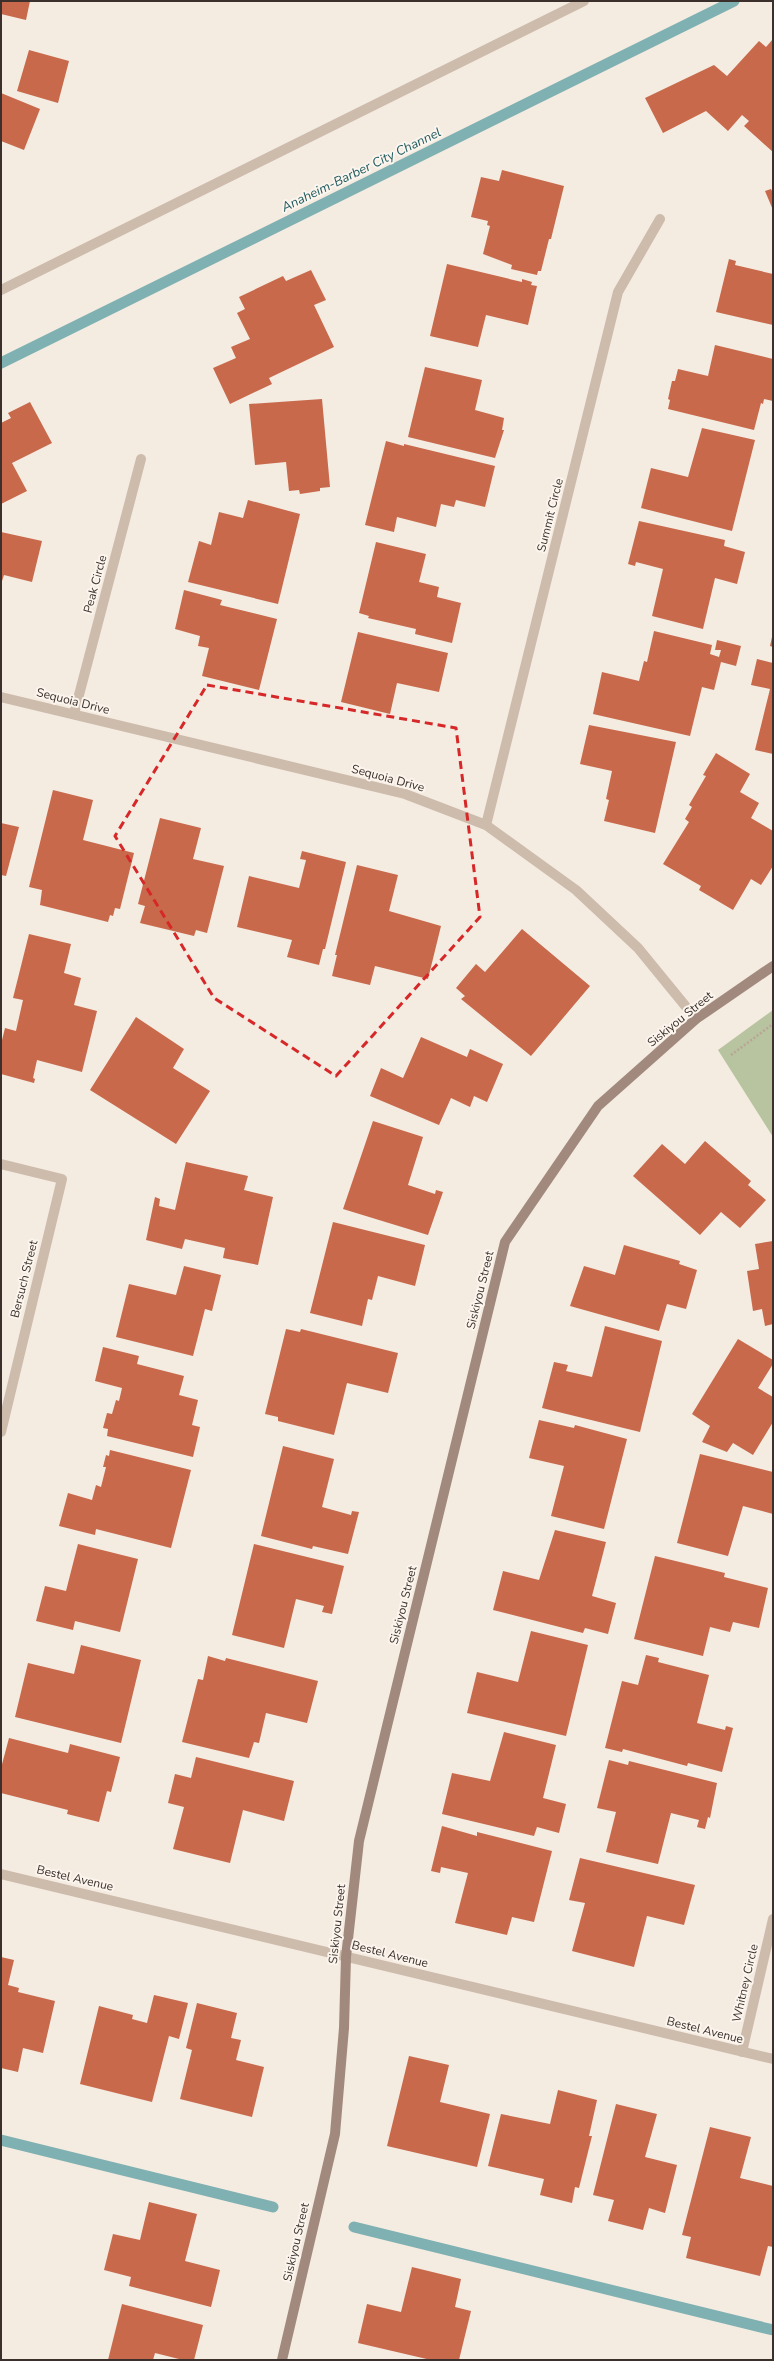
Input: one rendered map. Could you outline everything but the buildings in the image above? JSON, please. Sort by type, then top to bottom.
[{"type":"street","points":[[1,290],[584,1]]},
{"type":"street","name":"Summit Circle","points":[[486,825],[618,292],[660,220]]},
{"type":"street","name":"Peak Circle","points":[[74,714],[141,460]]},
{"type":"street","name":"Sequoia Drive","points":[[1,697],[405,794],[486,825],[576,890],[638,948],[696,1019]]},
{"type":"street","name":"Siskiyou Street","points":[[282,2360],[335,2134],[344,2028],[346,1957],[359,1841],[505,1242],[598,1106],[696,1019],[773,966]]},
{"type":"street","name":"Bersuch Street","points":[[1,1164],[62,1179],[1,1432]]},
{"type":"street","name":"Bestel Avenue","points":[[1,1874],[773,2059]]},
{"type":"street","name":"Whitney Circle","points":[[742,2052],[773,1919]]},
{"type":"path","points":[[731,1055],[773,1024]]},
{"type":"highlighted area","points":[[207,685],[456,728],[480,917],[336,1076],[214,998],[115,836]]},
{"type":"green space","points":[[773,1010],[773,1137],[718,1050]]},
{"type":"waterway","name":"Anaheim-Barber City Channel","points":[[1,363],[734,1]]},
{"type":"waterway","points":[[1,2140],[273,2207]]},
{"type":"waterway","points":[[354,2227],[773,2330]]}]
